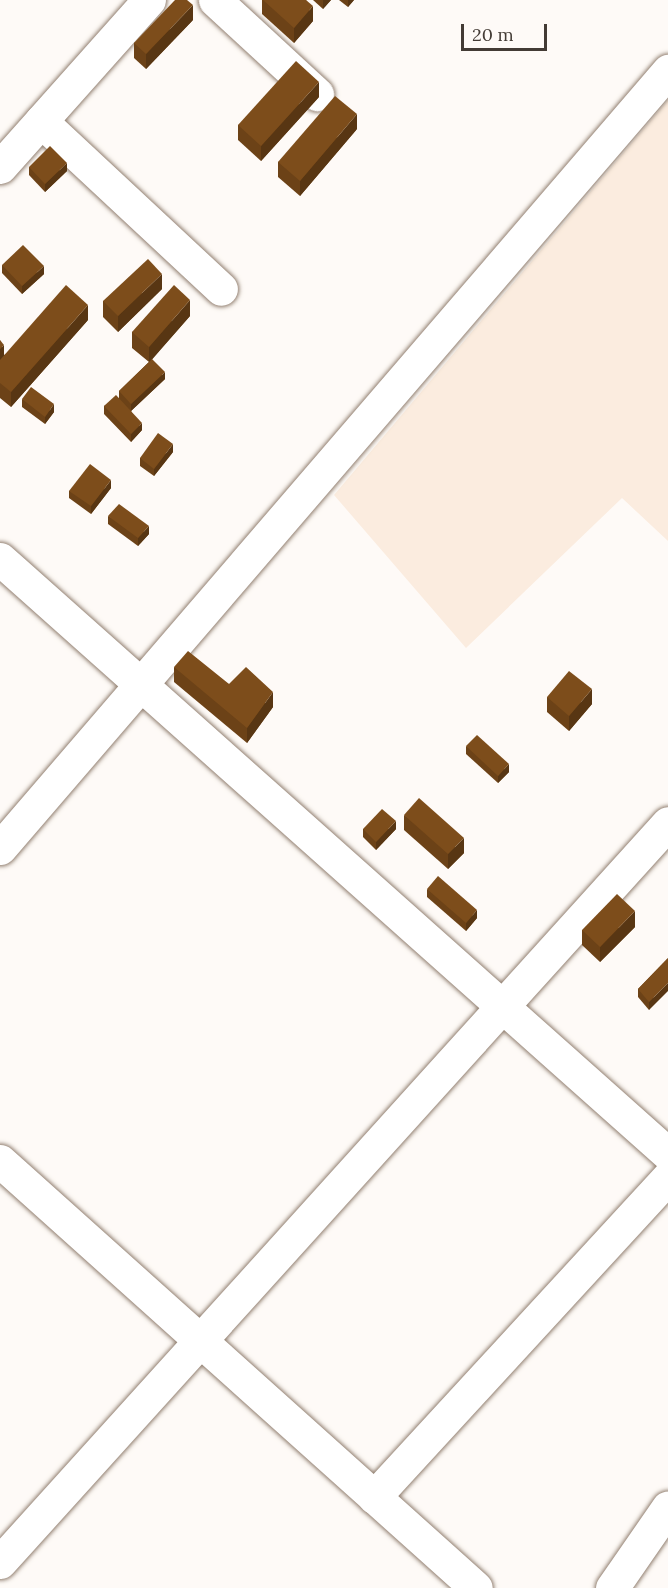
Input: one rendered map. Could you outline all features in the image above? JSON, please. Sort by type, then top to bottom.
[{"type":"street","points":[[0,167],[149,0]]},
{"type":"street","points":[[215,0],[317,94]]},
{"type":"street","points":[[0,848],[668,71]]},
{"type":"street","points":[[41,121],[221,289]]},
{"type":"street","points":[[0,559],[668,1154]]},
{"type":"street","points":[[0,1562],[668,823]]},
{"type":"street","points":[[0,1161],[476,1588]]},
{"type":"street","points":[[374,1497],[668,1177]]},
{"type":"street","points":[[612,1588],[668,1507]]},
{"type":"shaded area","points":[[668,100],[668,541],[622,498],[466,648],[334,495]]},
{"type":"building","points":[[175,0],[187,0],[193,5],[146,54],[134,43]]},
{"type":"building","points":[[263,0],[306,0],[313,6],[294,28]]},
{"type":"building","points":[[296,61],[319,82],[261,146],[238,125]]},
{"type":"building","points":[[335,96],[357,114],[300,181],[278,162]]},
{"type":"building","points":[[50,146],[67,163],[45,184],[29,167]]},
{"type":"building","points":[[23,245],[44,266],[22,286],[2,265]]},
{"type":"building","points":[[148,259],[162,274],[118,316],[103,301]]},
{"type":"building","points":[[66,285],[88,305],[11,392],[0,383],[0,360]]},
{"type":"building","points":[[174,285],[190,300],[149,347],[132,332]]},
{"type":"building","points":[[152,359],[165,372],[131,404],[119,391]]},
{"type":"building","points":[[31,387],[54,404],[45,417],[22,399]]},
{"type":"building","points":[[116,395],[142,423],[131,434],[104,406]]},
{"type":"building","points":[[158,433],[173,444],[154,469],[140,458]]},
{"type":"building","points":[[90,464],[111,480],[91,506],[69,491]]},
{"type":"building","points":[[119,504],[149,526],[138,538],[108,516]]},
{"type":"building","points":[[188,651],[229,684],[246,667],[273,692],[247,728],[174,667]]},
{"type":"building","points":[[569,671],[592,689],[569,716],[547,697]]},
{"type":"building","points":[[477,735],[509,764],[498,776],[466,746]]},
{"type":"building","points":[[419,798],[464,838],[448,854],[404,815]]},
{"type":"building","points":[[382,809],[396,821],[376,842],[363,829]]},
{"type":"building","points":[[438,876],[477,910],[466,923],[427,889]]},
{"type":"building","points":[[617,894],[635,911],[600,947],[582,930]]},
{"type":"building","points":[[668,958],[668,983],[649,1002],[638,989]]}]
